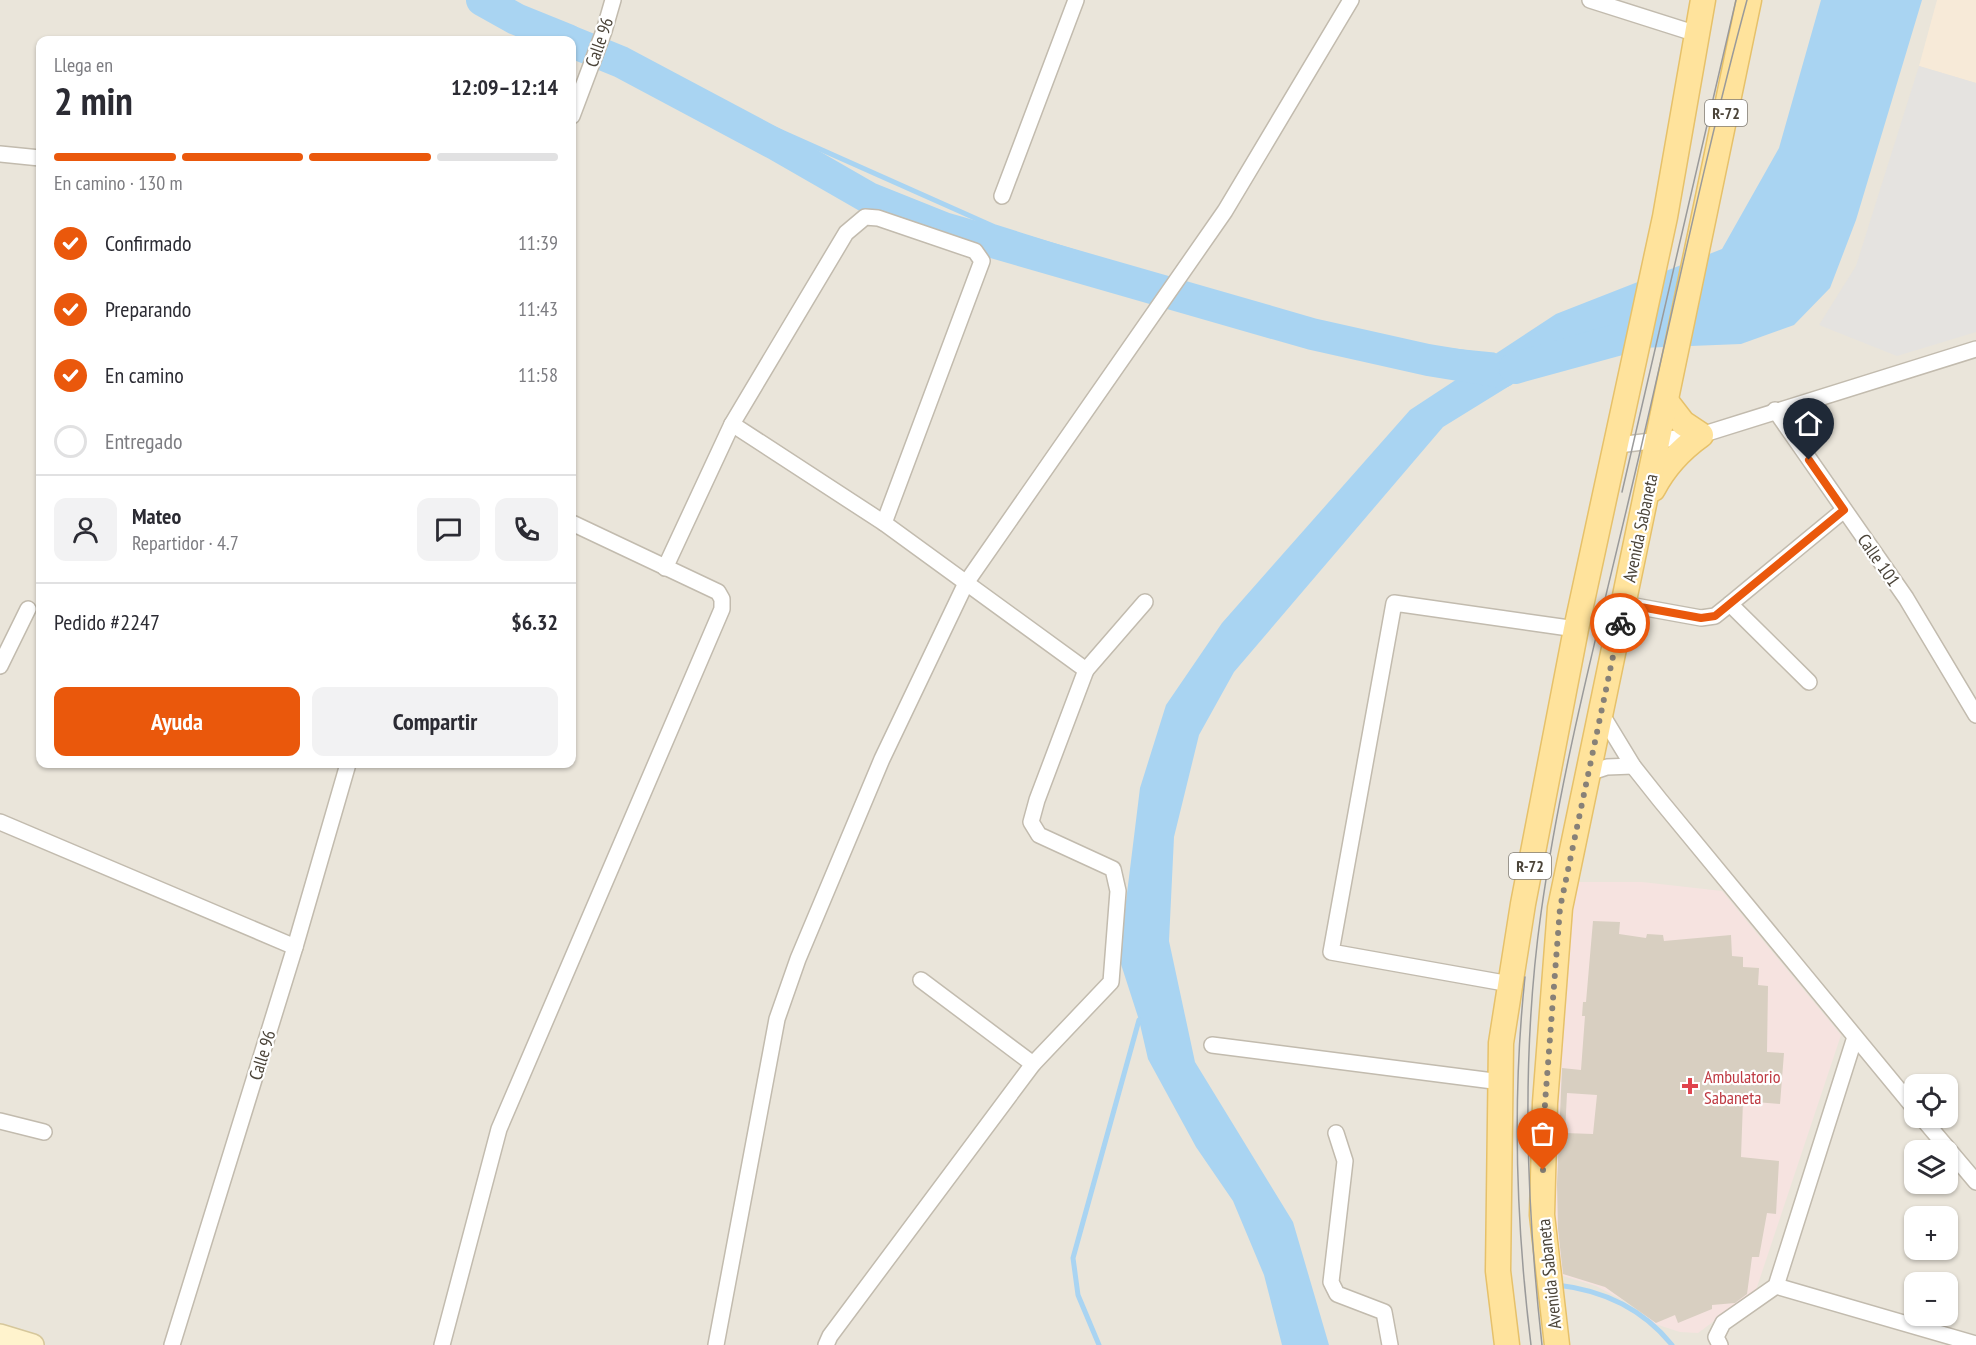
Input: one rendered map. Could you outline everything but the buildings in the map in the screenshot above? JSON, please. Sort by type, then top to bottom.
[{"type":"main road","name":"R-72","points":[[1507,1345],[1498,1271],[1501,1043],[1576,629],[1618,445],[1626,393],[1665,217],[1703,0]]},
{"type":"main road","name":"Avenida Sabaneta","points":[[1557,1345],[1542,1215],[1545,1103],[1560,908],[1749,0]]},
{"type":"main road","points":[[1644,504],[1663,470],[1681,450],[1701,435],[1683,423],[1667,399]]},
{"type":"street","name":"Calle 96","points":[[576,106],[613,0]]},
{"type":"street","points":[[1002,196],[1076,0]]},
{"type":"street","points":[[716,1345],[777,1019],[798,959],[882,759],[966,583],[1225,211],[1351,0]]},
{"type":"street","points":[[1590,0],[1697,34]]},
{"type":"street","points":[[0,154],[36,158]]},
{"type":"street","points":[[665,568],[732,424],[846,233],[865,217],[878,218],[975,251],[982,261],[977,280],[884,523]]},
{"type":"street","points":[[1618,445],[1701,435],[1976,349]]},
{"type":"street","name":"Calle 101","points":[[1775,410],[1906,597],[1976,715]]},
{"type":"street","points":[[732,424],[884,523],[1086,670]]},
{"type":"street","points":[[1624,604],[1701,618],[1715,616],[1844,510]]},
{"type":"street","points":[[442,1345],[499,1129],[722,609],[722,599],[718,592],[576,525]]},
{"type":"street","points":[[826,1345],[1032,1064],[1111,982],[1118,891],[1113,869],[1039,835],[1032,822],[1037,800],[1086,670],[1145,602]]},
{"type":"street","points":[[1510,984],[1331,952],[1394,603],[1576,629]]},
{"type":"street","points":[[1730,604],[1809,682]]},
{"type":"street","points":[[0,666],[28,609]]},
{"type":"street","points":[[1602,715],[1633,766],[1904,1096]]},
{"type":"street","points":[[1589,773],[1607,766],[1633,766]]},
{"type":"street","name":"Calle 96","points":[[172,1345],[295,947],[347,768]]},
{"type":"street","points":[[0,822],[295,947]]},
{"type":"street","points":[[921,980],[1032,1064]]},
{"type":"street","points":[[1720,1345],[1716,1337],[1723,1323],[1776,1286],[1855,1037]]},
{"type":"street","points":[[1212,1044],[1501,1082]]},
{"type":"street","points":[[0,1121],[44,1132]]},
{"type":"street","points":[[1930,1128],[1976,1182]]},
{"type":"street","points":[[1336,1133],[1345,1161],[1331,1282],[1337,1294],[1384,1312],[1390,1345]]},
{"type":"street","points":[[1776,1286],[1976,1344]]},
{"type":"street","points":[[0,1335],[33,1345]]},
{"type":"shaded area","points":[[0,0],[1976,0],[1976,1345],[0,1345]]},
{"type":"shaded area","points":[[1937,0],[1976,0],[1976,83],[1919,66]]},
{"type":"shaded area","points":[[1919,66],[1976,83],[1976,332],[1897,356],[1819,325],[1856,266]]},
{"type":"shaded area","name":"Ambulatorio Sabaneta","points":[[1573,882],[1642,882],[1722,891],[1841,1035],[1756,1290],[1698,1333],[1680,1332],[1655,1324],[1634,1306],[1596,1286],[1560,1275],[1552,1215],[1553,1137]]},
{"type":"water","points":[[1821,0],[1922,0],[1856,220],[1830,288],[1794,325],[1741,344],[1615,349],[1576,345],[1443,427],[1234,672],[1199,735],[1174,837],[1169,941],[1195,1062],[1293,1222],[1329,1345],[1282,1345],[1264,1275],[1233,1201],[1196,1147],[1148,1059],[1139,1020],[1119,958],[1140,788],[1166,705],[1222,623],[1410,410],[1556,314],[1722,249],[1779,148]]},
{"type":"waterway","points":[[482,0],[516,19],[558,36]]},
{"type":"waterway","points":[[485,0],[566,36]]},
{"type":"waterway","points":[[576,41],[995,227],[1176,284],[1392,345],[1494,355]]},
{"type":"waterway","points":[[576,44],[621,62],[775,144],[869,198],[944,228],[1312,334],[1428,360],[1502,372]]},
{"type":"waterway","points":[[1515,368],[1635,335]]},
{"type":"waterway","points":[[1099,1345],[1078,1295],[1073,1258],[1139,1020]]},
{"type":"waterway","points":[[1557,1285],[1590,1291],[1620,1303],[1648,1321],[1672,1345]]},
{"type":"tram line","points":[[1622,492],[1736,0]]},
{"type":"tram line","points":[[1542,1345],[1532,1237],[1528,1129],[1530,1021],[1541,913],[1571,745],[1703,175],[1747,0]]},
{"type":"tram line","points":[[1525,977],[1517,1115],[1519,1207],[1531,1345]]},
{"type":"way so far","points":[[1543,1170],[1545,1103],[1560,908],[1620,623]]},
{"type":"place","name":"Ambulatorio Sabaneta","points":[[1690,1086]]},
{"type":"route","points":[[1620,623],[1624,604],[1701,618],[1715,616],[1844,510],[1809,460]]}]
